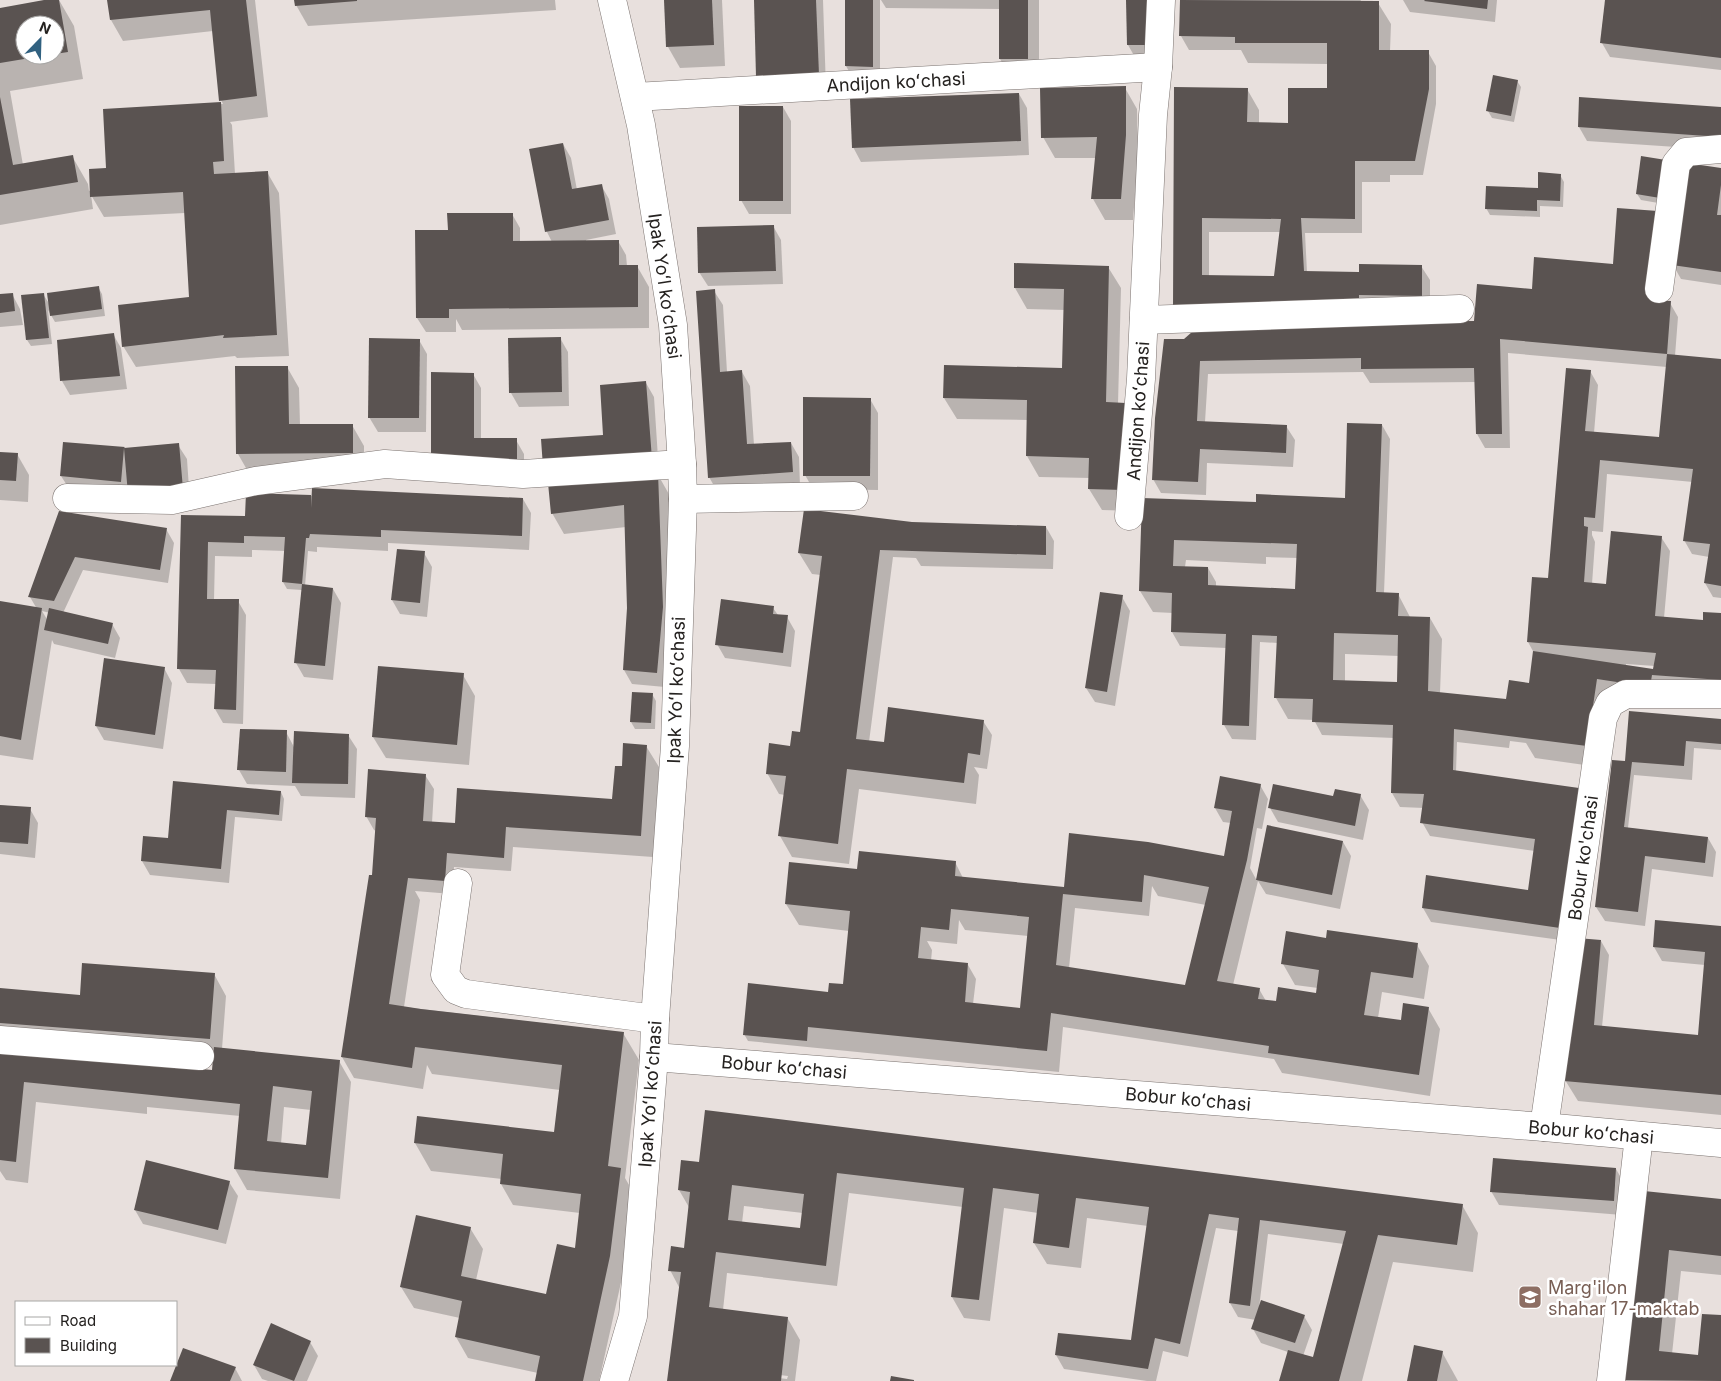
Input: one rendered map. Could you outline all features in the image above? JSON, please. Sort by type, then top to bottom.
[{"type":"street","name":"Ipak Yoʻl koʻchasi","points":[[612,0],[641,125],[673,324],[683,499],[675,746],[655,1019],[654,1057],[633,1316],[614,1381]]},
{"type":"street","name":"Andijon koʻchasi","points":[[1129,516],[1141,380],[1152,115],[1158,67],[1161,0]]},
{"type":"street","name":"Andijon koʻchasi","points":[[635,97],[1158,67]]},
{"type":"street","points":[[1659,289],[1676,164],[1686,152],[1721,149]]},
{"type":"street","points":[[1144,320],[1460,309]]},
{"type":"street","points":[[67,498],[172,500],[256,481],[385,464],[523,474],[682,464]]},
{"type":"street","points":[[683,499],[854,496]]},
{"type":"street","name":"Bobur ko'chasi","points":[[1544,1127],[1603,718],[1610,703],[1626,694],[1721,694]]},
{"type":"street","points":[[458,882],[445,975],[456,990],[466,994],[655,1019]]},
{"type":"street","points":[[0,1040],[200,1056]]},
{"type":"street","name":"Bobur koʻchasi","points":[[654,1057],[1544,1127],[1721,1144]]},
{"type":"street","points":[[1611,1381],[1639,1136]]},
{"type":"building","points":[[44,0],[59,0],[62,15],[15,15],[15,60],[0,63],[0,8]]},
{"type":"building","points":[[107,0],[246,0],[257,96],[219,101],[210,10],[110,20]]},
{"type":"building","points":[[294,0],[357,0],[357,1],[295,6]]},
{"type":"building","points":[[664,0],[712,0],[714,45],[666,47]]},
{"type":"building","points":[[754,0],[816,0],[819,75],[756,77]]},
{"type":"building","points":[[845,0],[873,0],[873,67],[845,66]]},
{"type":"building","points":[[999,0],[1028,0],[1028,59],[999,59]]},
{"type":"building","points":[[1126,0],[1150,0],[1149,45],[1127,45]]},
{"type":"building","points":[[1180,0],[1379,1],[1379,50],[1429,50],[1429,89],[1415,161],[1355,161],[1355,219],[1301,218],[1304,271],[1359,272],[1359,264],[1422,265],[1422,296],[1359,295],[1359,301],[1274,301],[1274,310],[1173,309],[1174,87],[1248,88],[1247,122],[1288,123],[1288,88],[1327,88],[1327,43],[1235,43],[1235,37],[1179,36]],"holes":[[[1202,218],[1281,219],[1274,276],[1202,275]]]},
{"type":"building","points":[[1425,0],[1488,0],[1487,9]]},
{"type":"building","points":[[1605,0],[1721,0],[1721,58],[1600,43]]},
{"type":"building","points":[[65,35],[68,52],[65,52]]},
{"type":"building","points":[[1493,75],[1518,80],[1511,116],[1486,111]]},
{"type":"building","points":[[1126,86],[1126,135],[1121,199],[1091,199],[1097,137],[1041,138],[1040,88]]},
{"type":"building","points":[[1019,93],[1021,141],[852,148],[850,99]]},
{"type":"building","points":[[0,97],[13,165],[73,155],[78,182],[0,195]]},
{"type":"building","points":[[1579,97],[1721,107],[1721,137],[1578,127]]},
{"type":"building","points":[[221,102],[224,161],[213,162],[214,174],[268,171],[277,335],[223,338],[224,335],[122,347],[118,305],[189,297],[183,192],[90,197],[89,169],[106,168],[103,109]]},
{"type":"building","points":[[739,106],[783,106],[783,201],[739,201]]},
{"type":"building","points":[[563,143],[572,189],[602,184],[609,220],[545,232],[529,149]]},
{"type":"building","points":[[1641,156],[1666,160],[1660,198],[1636,194]]},
{"type":"building","points":[[1687,163],[1721,168],[1717,215],[1721,215],[1721,272],[1672,265]]},
{"type":"building","points":[[1538,172],[1561,174],[1560,201],[1537,200],[1537,211],[1485,209],[1486,186],[1538,188]]},
{"type":"building","points":[[1617,208],[1658,211],[1651,300],[1671,301],[1667,354],[1500,339],[1502,434],[1476,434],[1474,368],[1361,369],[1361,358],[1200,361],[1197,421],[1287,425],[1286,453],[1200,449],[1198,482],[1152,480],[1155,418],[1164,339],[1184,339],[1200,325],[1474,321],[1477,284],[1532,289],[1534,257],[1613,264]]},
{"type":"building","points":[[447,213],[513,213],[513,241],[619,240],[619,265],[638,265],[638,307],[449,309],[449,318],[416,318],[415,230],[448,230]]},
{"type":"building","points":[[774,225],[776,271],[698,273],[697,227]]},
{"type":"building","points":[[1014,263],[1109,266],[1106,402],[1126,403],[1123,490],[1088,489],[1089,458],[1026,456],[1027,400],[943,398],[944,365],[1062,368],[1064,289],[1014,288]]},
{"type":"building","points":[[99,286],[102,309],[50,316],[47,293]]},
{"type":"building","points":[[715,289],[720,372],[742,370],[747,444],[791,442],[793,472],[708,478],[696,291]]},
{"type":"building","points":[[13,293],[15,311],[0,313],[0,294]]},
{"type":"building","points":[[44,293],[49,338],[26,340],[21,295]]},
{"type":"building","points":[[114,333],[120,376],[60,381],[57,340]]},
{"type":"building","points":[[561,337],[562,392],[509,393],[508,338]]},
{"type":"building","points":[[369,338],[420,339],[419,418],[368,418]]},
{"type":"building","points":[[1667,354],[1721,359],[1721,586],[1704,583],[1710,544],[1683,541],[1693,469],[1600,460],[1595,518],[1584,517],[1584,526],[1588,527],[1584,582],[1606,584],[1611,531],[1662,536],[1655,616],[1703,620],[1703,612],[1721,613],[1721,680],[1652,675],[1650,687],[1597,679],[1587,746],[1454,729],[1453,770],[1579,788],[1560,928],[1422,908],[1426,875],[1528,890],[1535,839],[1420,823],[1424,794],[1391,793],[1393,725],[1312,722],[1313,699],[1274,698],[1277,636],[1252,635],[1249,726],[1222,725],[1226,634],[1171,632],[1172,593],[1139,591],[1142,498],[1256,502],[1256,494],[1345,498],[1347,423],[1382,424],[1376,592],[1399,593],[1398,616],[1430,617],[1428,691],[1506,699],[1509,680],[1529,683],[1533,651],[1653,669],[1656,653],[1527,642],[1532,577],[1548,578],[1566,368],[1591,370],[1585,431],[1659,437]],"holes":[[[1174,540],[1297,544],[1295,589],[1208,585],[1208,567],[1173,566]],[[1334,633],[1398,635],[1397,682],[1333,680]]]},
{"type":"building","points":[[235,366],[288,366],[289,424],[353,424],[353,453],[236,454]]},
{"type":"building","points":[[431,372],[474,373],[474,438],[517,438],[517,460],[431,460]]},
{"type":"building","points":[[646,381],[652,459],[543,467],[541,439],[603,435],[600,385]]},
{"type":"building","points":[[803,397],[871,398],[870,476],[803,476]]},
{"type":"building","points":[[63,442],[125,447],[121,482],[60,476]]},
{"type":"building","points":[[179,443],[183,489],[128,494],[124,448]]},
{"type":"building","points":[[0,452],[18,453],[16,481],[0,480]]},
{"type":"building","points":[[658,473],[663,607],[657,673],[623,670],[627,608],[624,505],[551,514],[548,483]]},
{"type":"building","points":[[312,488],[523,498],[522,536],[381,530],[381,537],[310,534],[309,538],[306,538],[302,584],[282,582],[285,537],[244,536],[244,543],[208,542],[207,599],[239,599],[236,710],[214,709],[216,670],[177,669],[181,515],[245,516],[246,493],[311,495],[311,508]]},
{"type":"building","points":[[804,509],[912,522],[1046,526],[1046,555],[880,550],[856,739],[884,742],[888,707],[984,720],[980,755],[968,753],[964,783],[847,769],[838,844],[778,836],[786,776],[766,774],[769,743],[790,746],[792,731],[800,732],[822,556],[798,553]]},
{"type":"building","points":[[59,511],[167,528],[160,570],[75,557],[54,601],[28,597]]},
{"type":"building","points":[[397,549],[425,551],[420,603],[391,600]]},
{"type":"building","points":[[302,584],[333,588],[325,666],[294,663]]},
{"type":"building","points":[[1100,592],[1123,595],[1107,692],[1085,688]]},
{"type":"building","points":[[721,599],[774,606],[773,614],[788,615],[783,653],[715,645]]},
{"type":"building","points":[[0,601],[42,608],[21,740],[0,736]]},
{"type":"building","points":[[49,608],[113,623],[108,644],[44,630]]},
{"type":"building","points":[[104,658],[165,667],[155,735],[95,726]]},
{"type":"building","points":[[378,666],[464,673],[457,745],[372,737]]},
{"type":"building","points":[[632,692],[653,693],[651,723],[630,722]]},
{"type":"building","points":[[1629,711],[1721,719],[1721,744],[1686,741],[1684,766],[1632,762],[1624,827],[1708,837],[1705,863],[1645,856],[1638,912],[1595,907],[1612,760],[1625,761]]},
{"type":"building","points":[[240,729],[287,730],[286,772],[237,770]]},
{"type":"building","points":[[294,731],[349,734],[348,784],[292,783]]},
{"type":"building","points":[[623,743],[647,745],[641,836],[506,827],[504,858],[447,853],[445,881],[408,878],[389,1004],[624,1032],[608,1166],[621,1168],[610,1256],[583,1381],[535,1381],[540,1356],[455,1337],[462,1301],[400,1287],[416,1215],[471,1227],[461,1276],[546,1294],[557,1244],[575,1248],[581,1194],[500,1184],[503,1154],[414,1143],[417,1116],[554,1132],[562,1065],[415,1047],[412,1068],[341,1057],[369,875],[372,875],[376,818],[365,817],[368,769],[426,774],[423,821],[455,823],[457,788],[612,799],[615,766],[622,766]]},
{"type":"building","points":[[1220,776],[1261,784],[1247,860],[1217,981],[1260,988],[1258,999],[1276,1001],[1278,987],[1316,993],[1319,970],[1281,964],[1286,931],[1326,938],[1327,930],[1418,943],[1413,978],[1371,972],[1364,1015],[1401,1020],[1403,1003],[1429,1007],[1419,1075],[1268,1053],[1269,1046],[1051,1013],[1047,1051],[808,1027],[807,1041],[743,1035],[748,983],[828,992],[829,983],[843,984],[850,911],[785,904],[789,862],[857,869],[859,851],[956,861],[955,876],[1064,887],[1069,833],[1148,842],[1224,856],[1232,811],[1214,808]],"holes":[[[1144,875],[1209,887],[1185,985],[1056,965],[1063,894],[1142,902]],[[951,909],[1029,917],[1020,1008],[965,1002],[968,963],[918,958],[921,927],[949,930]]]},
{"type":"building","points":[[173,781],[281,791],[279,815],[227,810],[221,869],[141,861],[143,836],[168,838]]},
{"type":"building","points":[[1273,784],[1333,796],[1335,789],[1361,794],[1355,826],[1268,808]]},
{"type":"building","points":[[0,805],[31,807],[28,844],[0,842]]},
{"type":"building","points":[[1267,825],[1343,841],[1332,895],[1256,880]]},
{"type":"building","points":[[1655,920],[1721,926],[1721,1095],[1564,1081],[1577,938],[1601,940],[1594,1025],[1698,1035],[1705,952],[1653,947]]},
{"type":"building","points":[[82,963],[215,973],[210,1039],[0,1023],[0,988],[80,995]]},
{"type":"building","points":[[214,1047],[340,1060],[328,1178],[234,1169],[240,1104],[24,1082],[16,1162],[0,1160],[0,1049],[212,1070]],"holes":[[[273,1086],[312,1091],[306,1145],[267,1141]]]},
{"type":"building","points":[[705,1110],[1463,1204],[1457,1245],[1378,1235],[1339,1381],[1279,1381],[1288,1350],[1313,1357],[1346,1231],[1260,1220],[1250,1306],[1229,1303],[1239,1218],[1209,1214],[1180,1344],[1155,1338],[1148,1369],[1055,1355],[1058,1333],[1131,1340],[1149,1207],[1076,1198],[1069,1248],[1033,1243],[1039,1194],[993,1188],[979,1300],[951,1297],[964,1188],[837,1173],[826,1266],[716,1252],[709,1307],[788,1317],[781,1381],[667,1381],[681,1272],[668,1271],[671,1246],[684,1248],[690,1192],[678,1190],[681,1160],[699,1162]],"holes":[[[732,1185],[804,1194],[800,1228],[728,1220]]]},
{"type":"building","points":[[1493,1158],[1616,1168],[1614,1201],[1490,1192]]},
{"type":"building","points":[[146,1160],[230,1181],[218,1230],[134,1210]]},
{"type":"building","points":[[1644,1191],[1721,1199],[1721,1256],[1669,1250],[1659,1351],[1698,1355],[1702,1314],[1721,1315],[1721,1381],[1624,1380]]},
{"type":"building","points":[[1261,1300],[1305,1315],[1295,1343],[1251,1329]]},
{"type":"building","points":[[271,1323],[311,1341],[294,1381],[253,1365]]},
{"type":"building","points":[[1414,1345],[1443,1351],[1437,1381],[1407,1381]]},
{"type":"building","points":[[183,1348],[236,1367],[230,1381],[170,1381],[176,1366],[178,1366]]},
{"type":"building","points":[[891,1376],[914,1380],[914,1381],[890,1381]]},
{"type":"place","name":"Marg'ilon shahar 17-maktab","points":[[1530,1297]]}]
